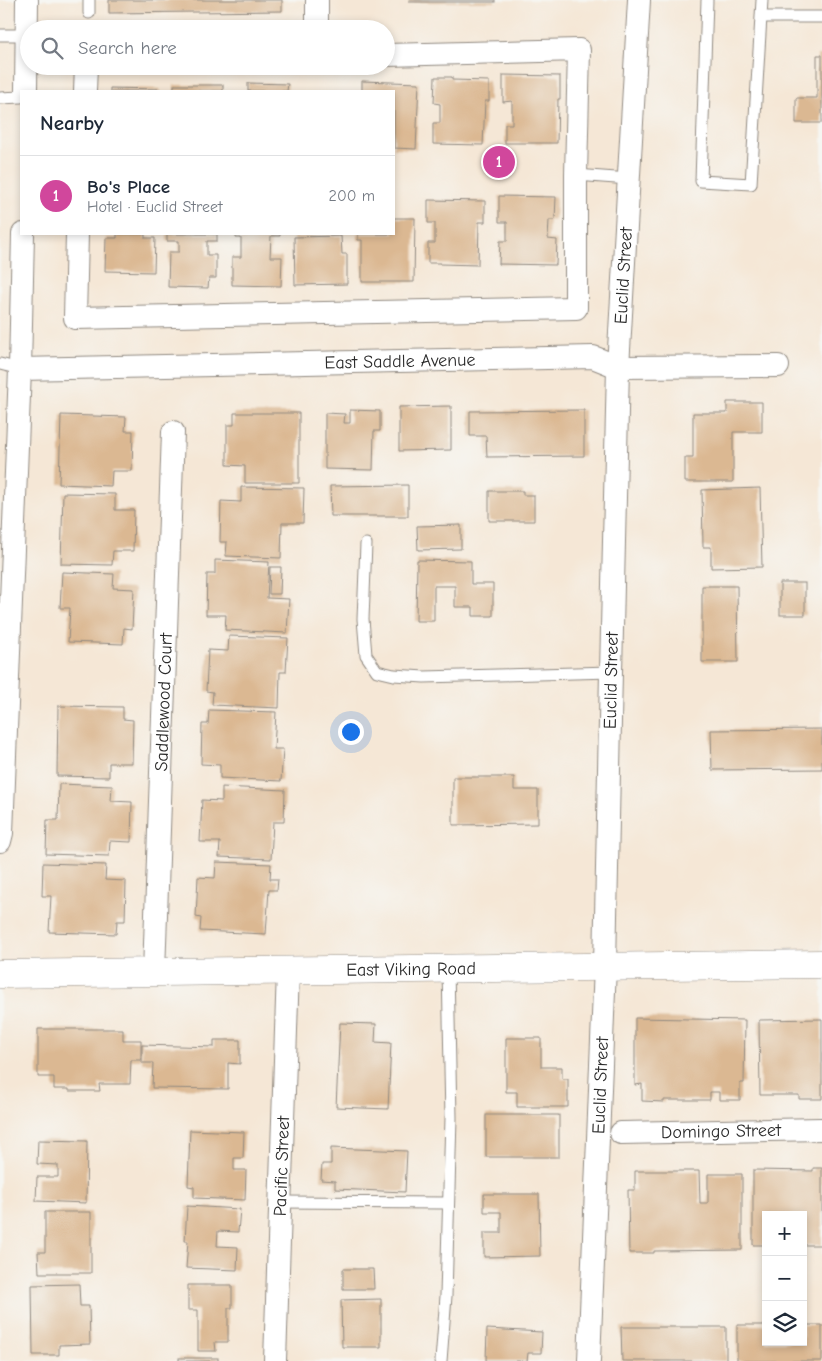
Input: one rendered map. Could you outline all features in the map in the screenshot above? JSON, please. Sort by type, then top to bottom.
[{"type":"street","points":[[27,0],[27,20]]},
{"type":"street","points":[[316,0],[317,20]]},
{"type":"street","name":"Euclid Street","points":[[589,1361],[605,966],[618,367],[639,0]]},
{"type":"street","points":[[77,235],[75,318],[576,308],[576,176],[579,50],[395,55]]},
{"type":"street","points":[[26,75],[26,90]]},
{"type":"street","points":[[85,90],[86,75]]},
{"type":"street","points":[[0,841],[2,832],[10,367],[23,235]]},
{"type":"street","name":"East Saddle Avenue","points":[[10,367],[593,357],[618,367],[778,366]]},
{"type":"street","name":"Saddlewood Court","points":[[154,972],[173,432]]},
{"type":"street","name":"East Viking Road","points":[[0,974],[822,964]]},
{"type":"street","name":"Pacific Street","points":[[275,1361],[288,970]]},
{"type":"street","name":"Domingo Street","points":[[621,1133],[822,1129]]},
{"type":"lane","points":[[89,13],[90,0]]},
{"type":"lane","points":[[707,0],[700,181],[752,184],[762,0]]},
{"type":"lane","points":[[762,17],[822,16]]},
{"type":"lane","points":[[0,35],[20,35]]},
{"type":"lane","points":[[0,98],[20,97]]},
{"type":"lane","points":[[576,176],[629,179]]},
{"type":"lane","points":[[366,544],[363,619],[366,655],[377,671],[394,675],[424,677],[610,672]]},
{"type":"lane","points":[[442,1361],[446,1296],[451,1118],[448,968]]},
{"type":"lane","points":[[280,1202],[448,1203]]},
{"type":"building","points":[[109,0],[282,0],[282,11],[109,13]]},
{"type":"building","points":[[409,0],[495,0],[495,2],[409,2]]},
{"type":"building","points":[[817,55],[822,55],[822,123],[796,123],[796,98],[817,98]]},
{"type":"building","points":[[503,75],[560,76],[557,143],[505,143],[505,124],[512,124],[512,101],[503,102]]},
{"type":"building","points":[[435,77],[452,77],[452,80],[489,81],[489,101],[485,101],[483,145],[433,144],[433,123],[440,123],[440,104],[434,103]]},
{"type":"building","points":[[362,81],[419,83],[416,149],[395,148],[395,90],[362,90]]},
{"type":"building","points":[[248,83],[288,84],[287,90],[248,90]]},
{"type":"building","points":[[174,85],[223,85],[223,90],[174,90]]},
{"type":"building","points":[[110,88],[160,89],[160,90],[110,90]]},
{"type":"building","points":[[499,196],[556,197],[555,220],[549,220],[548,239],[557,240],[556,265],[499,264],[500,241],[507,241],[507,222],[499,222]]},
{"type":"building","points":[[428,200],[485,201],[485,222],[479,222],[478,265],[428,263],[428,243],[435,243],[435,223],[428,223]]},
{"type":"building","points":[[395,218],[415,218],[414,282],[362,282],[362,240],[358,240],[358,235],[395,235]]},
{"type":"building","points":[[117,235],[145,235],[145,238],[155,238],[154,272],[105,271],[106,238],[117,238]]},
{"type":"building","points":[[167,235],[217,235],[217,241],[207,241],[207,255],[216,255],[216,278],[209,278],[208,288],[168,287],[169,252],[179,252],[179,241],[167,241]]},
{"type":"building","points":[[236,235],[280,235],[271,236],[270,257],[282,257],[281,286],[232,285],[232,257],[241,257],[241,238],[236,238]]},
{"type":"building","points":[[341,236],[342,254],[347,254],[347,284],[295,285],[294,237]]},
{"type":"building","points":[[727,402],[762,402],[762,432],[733,432],[733,482],[685,482],[685,458],[693,458],[693,413],[727,413]]},
{"type":"building","points":[[451,406],[451,450],[399,451],[399,407]]},
{"type":"building","points":[[350,410],[380,411],[380,431],[374,431],[373,470],[325,469],[325,413],[345,414],[344,423],[350,423]]},
{"type":"building","points":[[584,410],[584,456],[487,457],[486,436],[470,436],[470,411]]},
{"type":"building","points":[[234,413],[299,413],[299,483],[245,483],[245,466],[227,465],[227,425],[234,425]]},
{"type":"building","points":[[61,415],[126,417],[125,431],[133,431],[132,471],[112,471],[111,486],[59,484]]},
{"type":"building","points":[[408,485],[408,516],[331,516],[330,486]]},
{"type":"building","points":[[241,487],[304,488],[303,523],[282,523],[281,558],[226,556],[227,542],[220,542],[221,501],[241,502]]},
{"type":"building","points":[[760,488],[762,567],[711,568],[711,547],[703,547],[702,490]]},
{"type":"building","points":[[489,491],[523,491],[523,495],[534,495],[534,521],[489,521]]},
{"type":"building","points":[[63,493],[115,494],[115,510],[134,510],[133,551],[113,551],[112,565],[61,564]]},
{"type":"building","points":[[461,525],[461,549],[418,550],[417,526]]},
{"type":"building","points":[[215,560],[269,562],[267,598],[289,599],[287,633],[225,630],[226,615],[206,615],[207,574],[215,574]]},
{"type":"building","points":[[417,560],[471,561],[471,584],[493,584],[493,616],[473,616],[473,607],[455,607],[455,586],[434,586],[434,621],[416,621]]},
{"type":"building","points":[[270,567],[281,567],[280,594],[269,594]]},
{"type":"building","points":[[62,572],[114,574],[113,588],[134,589],[132,629],[124,628],[123,644],[68,642],[70,608],[60,608]]},
{"type":"building","points":[[780,583],[805,583],[805,615],[780,615]]},
{"type":"building","points":[[702,586],[737,586],[738,662],[702,662]]},
{"type":"building","points":[[229,636],[288,638],[286,672],[280,672],[279,708],[212,705],[213,692],[206,691],[208,650],[228,651]]},
{"type":"building","points":[[58,706],[123,707],[123,719],[133,720],[132,763],[109,763],[109,777],[57,776]]},
{"type":"building","points":[[209,710],[276,712],[274,749],[283,749],[281,781],[220,778],[220,765],[201,764],[202,724],[208,724]]},
{"type":"building","points":[[822,729],[822,769],[712,770],[711,730]]},
{"type":"building","points":[[453,777],[514,777],[514,790],[538,790],[538,824],[453,825]]},
{"type":"building","points":[[59,784],[112,786],[111,801],[132,802],[131,842],[110,841],[109,856],[46,854],[47,820],[58,820]]},
{"type":"building","points":[[222,787],[285,790],[284,822],[273,822],[271,859],[219,857],[220,842],[200,842],[202,800],[222,801]]},
{"type":"building","points":[[216,862],[271,864],[270,879],[278,879],[277,890],[269,890],[266,934],[200,931],[201,918],[196,917],[198,877],[215,878]]},
{"type":"building","points":[[43,863],[106,865],[105,880],[126,881],[125,921],[117,921],[116,934],[49,932],[51,896],[42,896]]},
{"type":"building","points":[[635,1018],[745,1020],[744,1083],[740,1083],[740,1100],[719,1100],[719,1092],[710,1092],[710,1100],[642,1101],[642,1084],[635,1085]]},
{"type":"building","points":[[822,1019],[822,1099],[799,1099],[799,1095],[760,1095],[759,1020]]},
{"type":"building","points":[[340,1023],[376,1024],[375,1042],[391,1043],[388,1109],[336,1107]]},
{"type":"building","points":[[38,1029],[123,1029],[123,1040],[141,1040],[141,1060],[131,1060],[130,1084],[99,1084],[100,1091],[54,1089],[54,1077],[38,1077]]},
{"type":"building","points":[[506,1038],[541,1038],[541,1067],[562,1067],[562,1079],[568,1079],[568,1107],[517,1107],[517,1092],[506,1092]]},
{"type":"building","points":[[214,1040],[240,1040],[240,1064],[228,1063],[228,1089],[152,1088],[153,1063],[142,1063],[142,1045],[214,1047]]},
{"type":"building","points":[[486,1115],[559,1115],[559,1157],[486,1157]]},
{"type":"building","points":[[190,1130],[244,1132],[243,1158],[234,1158],[234,1170],[246,1170],[245,1200],[194,1198],[194,1187],[188,1186]]},
{"type":"building","points":[[38,1140],[87,1141],[86,1203],[36,1201],[37,1177],[58,1177],[58,1165],[37,1164]]},
{"type":"building","points":[[331,1148],[407,1151],[405,1192],[335,1189],[335,1181],[321,1180],[322,1164],[331,1164]]},
{"type":"building","points":[[813,1168],[822,1168],[822,1245],[807,1245],[807,1211],[762,1211],[762,1245],[753,1245],[753,1170],[813,1171]]},
{"type":"building","points":[[635,1171],[699,1171],[700,1203],[708,1203],[708,1174],[742,1174],[742,1250],[629,1253],[628,1190],[635,1190]]},
{"type":"building","points":[[484,1194],[539,1194],[540,1256],[484,1257],[484,1233],[501,1233],[501,1212],[484,1212]]},
{"type":"building","points":[[187,1206],[240,1209],[238,1232],[218,1231],[217,1246],[238,1247],[237,1270],[186,1268],[188,1241],[185,1241]]},
{"type":"building","points":[[45,1212],[91,1212],[91,1273],[39,1273],[38,1252],[45,1252]]},
{"type":"building","points":[[343,1269],[373,1269],[374,1289],[343,1289]]},
{"type":"building","points":[[79,1284],[80,1306],[89,1306],[90,1344],[59,1345],[59,1355],[33,1355],[32,1285]]},
{"type":"building","points":[[188,1285],[232,1285],[232,1308],[228,1308],[228,1342],[215,1342],[216,1351],[198,1351],[198,1310],[188,1310]]},
{"type":"building","points":[[381,1299],[381,1347],[342,1347],[341,1300]]},
{"type":"building","points":[[737,1325],[762,1325],[762,1346],[807,1346],[807,1325],[822,1325],[822,1361],[737,1361]]},
{"type":"building","points":[[621,1327],[726,1327],[726,1361],[622,1361]]},
{"type":"building","points":[[487,1329],[542,1332],[541,1353],[528,1353],[527,1361],[486,1361]]},
{"type":"building","points":[[179,1358],[218,1358],[218,1361],[179,1361]]},
{"type":"place","name":"Bo's Place","points":[[499,162]]}]
